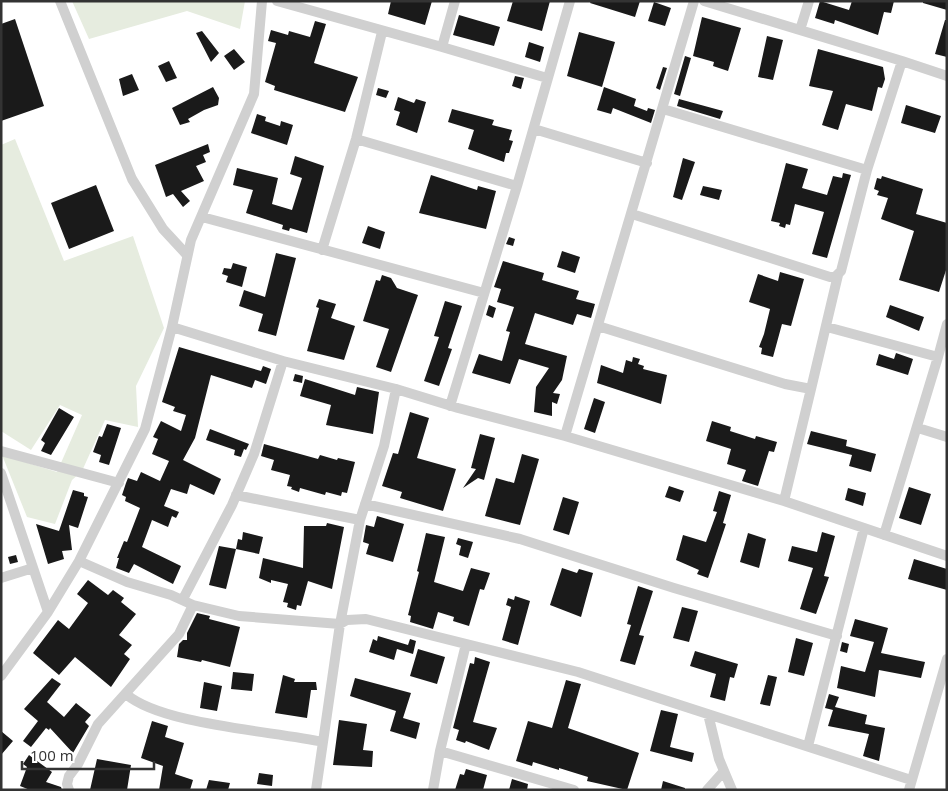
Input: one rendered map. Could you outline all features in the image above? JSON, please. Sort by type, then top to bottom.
[{"type":"street","points":[[60,1],[132,179],[163,228],[187,255]]},
{"type":"street","points":[[1,676],[48,612],[79,561],[100,515],[119,483],[144,428],[172,327],[187,255],[195,228],[202,217],[254,94],[262,1]]},
{"type":"street","points":[[277,1],[547,78]]},
{"type":"street","points":[[442,47],[455,1]]},
{"type":"street","points":[[450,406],[517,186],[570,1]]},
{"type":"street","points":[[565,436],[694,1]]},
{"type":"street","points":[[704,1],[947,76]]},
{"type":"street","points":[[800,30],[809,1]]},
{"type":"street","points":[[322,250],[356,139],[382,32]]},
{"type":"street","points":[[784,501],[838,275],[867,170],[902,61]]},
{"type":"street","points":[[663,109],[867,170]]},
{"type":"street","points":[[534,128],[647,163]]},
{"type":"street","points":[[356,139],[517,186]]},
{"type":"street","points":[[632,214],[830,277],[838,275]]},
{"type":"street","points":[[202,217],[484,293]]},
{"type":"street","points":[[884,535],[918,428],[947,324]]},
{"type":"street","points":[[598,326],[785,384],[811,389]]},
{"type":"street","points":[[172,327],[283,361],[396,389],[450,406],[565,436],[784,501],[947,556]]},
{"type":"street","points":[[827,327],[938,357]]},
{"type":"street","points":[[183,600],[236,495],[254,454],[283,361]]},
{"type":"street","points":[[316,790],[340,624],[360,520],[384,446],[396,389]]},
{"type":"street","points":[[918,428],[947,437]]},
{"type":"street","points":[[1,451],[119,483]]},
{"type":"street","points":[[1,473],[48,612]]},
{"type":"street","points":[[236,495],[360,520]]},
{"type":"street","points":[[365,504],[520,539],[674,588],[837,636]]},
{"type":"street","points":[[808,746],[864,528]]},
{"type":"street","points":[[79,561],[127,582],[193,605],[239,616],[340,624],[347,620],[366,619],[578,672],[808,746],[910,785],[947,659]]},
{"type":"street","points":[[1,578],[33,568]]},
{"type":"street","points":[[69,790],[67,784],[69,776],[78,764],[98,724],[179,634],[193,605]]},
{"type":"street","points":[[433,790],[440,751],[466,644]]},
{"type":"street","points":[[126,694],[137,704],[159,712],[221,725],[323,742]]},
{"type":"street","points":[[708,714],[724,771],[732,790]]},
{"type":"street","points":[[440,751],[574,790]]},
{"type":"street","points":[[707,790],[724,771]]},
{"type":"shaded area","points":[[72,1],[245,1],[240,29],[187,11],[89,39]]},
{"type":"shaded area","points":[[15,139],[64,261],[133,236],[164,328],[136,386],[138,427],[105,420],[82,471],[72,480],[55,524],[27,517],[2,455],[57,472],[82,415],[60,405],[31,450],[1,431],[1,145]]},
{"type":"building","points":[[391,1],[432,1],[425,25],[388,14]]},
{"type":"building","points":[[513,1],[550,1],[542,31],[507,21]]},
{"type":"building","points":[[591,1],[640,1],[635,17],[590,3]]},
{"type":"building","points":[[820,1],[849,10],[852,1],[894,1],[891,13],[884,12],[878,35],[835,20],[834,24],[815,18]]},
{"type":"building","points":[[923,1],[947,1],[947,10],[923,3]]},
{"type":"building","points":[[654,2],[671,8],[665,26],[648,21]]},
{"type":"building","points":[[459,15],[500,27],[494,46],[453,35]]},
{"type":"building","points":[[702,17],[741,28],[728,71],[713,66],[714,62],[693,56]]},
{"type":"building","points":[[15,19],[44,106],[1,121],[1,24]]},
{"type":"building","points":[[945,20],[947,20],[947,57],[935,54]]},
{"type":"building","points":[[315,21],[326,24],[314,63],[358,77],[345,112],[274,90],[275,86],[265,82],[276,43],[268,41],[271,30],[288,35],[289,31],[310,37]]},
{"type":"building","points":[[202,31],[219,53],[211,62],[196,33]]},
{"type":"building","points":[[579,32],[615,42],[602,87],[567,76]]},
{"type":"building","points":[[767,36],[783,40],[773,80],[758,77]]},
{"type":"building","points":[[529,42],[544,47],[540,62],[525,57]]},
{"type":"building","points":[[234,49],[245,62],[234,70],[224,56]]},
{"type":"building","points":[[818,49],[883,67],[885,79],[882,88],[878,87],[872,111],[846,104],[838,130],[822,125],[833,91],[809,86]]},
{"type":"building","points":[[685,56],[691,58],[680,96],[674,94]]},
{"type":"building","points":[[169,61],[177,78],[166,82],[158,66]]},
{"type":"building","points":[[663,67],[667,68],[660,90],[656,88]]},
{"type":"building","points":[[132,74],[139,90],[123,96],[119,79]]},
{"type":"building","points":[[515,76],[524,78],[521,89],[512,86]]},
{"type":"building","points":[[213,87],[219,98],[218,105],[204,110],[188,119],[190,122],[180,125],[172,108]]},
{"type":"building","points":[[604,87],[636,99],[634,106],[647,111],[648,108],[655,110],[651,123],[613,108],[611,114],[597,110]]},
{"type":"building","points":[[378,88],[389,91],[386,98],[376,95]]},
{"type":"building","points":[[398,97],[414,103],[416,99],[426,102],[417,133],[396,125],[400,112],[394,110]]},
{"type":"building","points":[[679,99],[723,111],[720,119],[677,106]]},
{"type":"building","points":[[906,105],[941,116],[935,133],[901,123]]},
{"type":"building","points":[[452,109],[494,120],[492,125],[512,130],[509,140],[513,141],[509,153],[506,153],[504,162],[468,149],[474,130],[448,122]]},
{"type":"building","points":[[257,114],[266,117],[265,121],[280,126],[281,121],[293,125],[287,145],[251,133]]},
{"type":"building","points":[[208,144],[210,152],[203,155],[206,162],[196,166],[204,181],[181,191],[190,201],[183,207],[173,194],[166,197],[155,165]]},
{"type":"building","points":[[295,156],[324,166],[307,233],[290,228],[289,231],[282,229],[283,225],[246,213],[253,190],[233,185],[237,168],[278,178],[272,204],[292,210],[302,178],[290,174]]},
{"type":"building","points":[[683,158],[695,162],[682,200],[673,197]]},
{"type":"building","points":[[786,163],[808,169],[802,188],[827,195],[833,176],[842,178],[843,173],[851,175],[827,258],[812,254],[824,212],[795,204],[790,225],[786,224],[785,228],[779,226],[780,223],[771,221]]},
{"type":"building","points":[[431,175],[477,190],[478,186],[496,191],[486,229],[419,213]]},
{"type":"building","points":[[882,176],[923,189],[916,214],[947,223],[947,267],[939,292],[899,280],[914,231],[881,219],[888,198],[877,195],[879,191],[874,189],[877,178],[881,179]]},
{"type":"building","points":[[96,185],[114,231],[69,249],[51,203]]},
{"type":"building","points":[[703,186],[722,190],[719,200],[700,195]]},
{"type":"building","points":[[368,226],[385,232],[380,249],[362,243]]},
{"type":"building","points":[[509,237],[515,239],[513,246],[506,244]]},
{"type":"building","points":[[562,251],[580,257],[575,273],[557,267]]},
{"type":"building","points":[[276,253],[296,258],[276,336],[258,331],[263,314],[239,306],[244,290],[265,297]]},
{"type":"building","points":[[503,261],[544,273],[542,280],[579,291],[576,299],[595,304],[591,318],[577,314],[573,325],[535,313],[525,344],[567,356],[562,380],[553,393],[560,394],[557,404],[552,402],[552,416],[534,412],[536,387],[549,368],[519,359],[510,384],[472,373],[479,354],[502,361],[510,332],[506,331],[514,307],[497,302],[501,289],[494,287]]},
{"type":"building","points":[[233,263],[247,267],[242,287],[226,282],[228,276],[222,274],[224,268],[231,269]]},
{"type":"building","points":[[780,272],[804,279],[791,326],[782,324],[773,357],[761,354],[762,348],[759,347],[770,309],[749,302],[758,274],[778,281]]},
{"type":"building","points":[[382,275],[391,278],[397,288],[418,295],[391,372],[376,367],[389,329],[363,321],[376,280],[380,281]]},
{"type":"building","points":[[319,299],[336,304],[331,318],[355,326],[344,360],[307,351],[319,308],[316,307]]},
{"type":"building","points":[[445,301],[462,306],[448,348],[452,349],[439,386],[424,381],[439,337],[434,336]]},
{"type":"building","points":[[489,305],[496,308],[493,318],[486,315]]},
{"type":"building","points":[[890,305],[924,317],[919,331],[886,317]]},
{"type":"building","points":[[179,347],[261,371],[263,366],[271,369],[266,384],[255,380],[252,388],[211,375],[195,438],[183,460],[221,479],[214,495],[190,484],[187,494],[171,489],[164,506],[179,512],[176,518],[172,516],[168,527],[152,520],[142,547],[181,566],[173,584],[134,564],[129,573],[116,568],[119,558],[117,558],[124,541],[127,542],[140,508],[125,501],[126,497],[122,495],[128,478],[137,481],[141,472],[160,481],[169,461],[152,454],[158,439],[153,437],[161,421],[181,431],[186,415],[173,411],[175,407],[162,402]]},
{"type":"building","points":[[896,353],[913,359],[908,375],[876,365],[879,354],[894,359]]},
{"type":"building","points":[[633,357],[640,359],[638,364],[644,366],[643,369],[667,375],[661,404],[597,383],[601,365],[623,373],[626,360],[632,362]]},
{"type":"building","points":[[295,374],[303,376],[302,383],[293,381]]},
{"type":"building","points":[[305,379],[355,395],[357,387],[379,392],[373,434],[326,425],[331,405],[300,396]]},
{"type":"building","points":[[594,398],[605,402],[595,433],[584,429]]},
{"type":"building","points":[[59,408],[74,417],[51,455],[41,451],[45,443],[41,440]]},
{"type":"building","points":[[410,412],[429,418],[417,458],[456,469],[443,511],[400,498],[402,492],[382,486],[393,453],[398,454]]},
{"type":"building","points":[[712,421],[731,427],[730,431],[755,439],[756,436],[777,442],[774,452],[769,451],[758,486],[742,481],[746,470],[727,464],[731,449],[706,441]]},
{"type":"building","points":[[107,424],[121,428],[109,465],[99,462],[101,455],[93,452],[99,436],[102,437]]},
{"type":"building","points":[[210,429],[249,444],[246,450],[244,449],[241,457],[234,455],[235,450],[206,440]]},
{"type":"building","points":[[811,431],[847,440],[846,446],[876,454],[871,472],[849,466],[852,455],[807,444]]},
{"type":"building","points":[[480,434],[495,438],[484,480],[478,478],[463,488],[476,469],[471,468]]},
{"type":"building","points":[[264,444],[318,459],[320,455],[337,460],[338,458],[355,462],[347,493],[342,492],[341,496],[326,492],[325,495],[300,488],[299,492],[291,489],[292,487],[287,486],[290,475],[271,470],[274,460],[261,456]]},
{"type":"building","points":[[522,454],[539,459],[520,525],[485,516],[496,478],[514,483]]},
{"type":"building","points":[[669,486],[684,491],[680,502],[665,497]]},
{"type":"building","points":[[909,487],[931,494],[921,525],[899,518]]},
{"type":"building","points":[[848,488],[866,493],[863,506],[845,500]]},
{"type":"building","points":[[73,490],[84,493],[84,496],[88,497],[78,528],[69,525],[72,550],[62,551],[64,559],[48,564],[36,524],[59,531]]},
{"type":"building","points":[[719,491],[731,495],[723,523],[726,524],[708,578],[697,574],[699,570],[676,560],[683,535],[706,542],[717,512],[713,511]]},
{"type":"building","points":[[563,497],[579,502],[569,535],[553,530]]},
{"type":"building","points":[[377,516],[404,524],[393,562],[366,554],[369,544],[363,542],[366,525],[374,527]]},
{"type":"building","points":[[327,523],[344,527],[332,589],[308,581],[301,606],[297,605],[296,610],[287,607],[288,603],[283,602],[288,584],[271,580],[271,583],[259,578],[263,558],[303,568],[304,526],[326,526]]},
{"type":"building","points":[[243,532],[263,537],[259,554],[236,549],[238,539],[242,540]]},
{"type":"building","points":[[822,532],[835,536],[824,576],[829,577],[816,614],[800,609],[813,568],[788,561],[792,546],[817,552]]},
{"type":"building","points":[[426,533],[445,537],[434,582],[463,591],[471,568],[490,573],[484,590],[480,589],[469,626],[453,621],[454,617],[438,612],[433,629],[410,622],[411,616],[408,615],[419,572],[417,571]]},
{"type":"building","points":[[748,533],[766,539],[759,568],[740,562]]},
{"type":"building","points":[[458,538],[473,542],[468,558],[459,555],[461,546],[456,544]]},
{"type":"building","points":[[219,546],[236,549],[226,589],[209,585]]},
{"type":"building","points":[[16,555],[18,562],[10,564],[8,557]]},
{"type":"building","points":[[914,559],[947,569],[947,590],[908,579]]},
{"type":"building","points":[[562,568],[577,573],[579,569],[593,573],[581,617],[550,605]]},
{"type":"building","points":[[88,580],[108,595],[113,590],[124,598],[121,602],[136,614],[119,635],[132,645],[124,654],[130,659],[111,687],[75,657],[59,675],[33,653],[58,620],[69,629],[88,603],[77,594]]},
{"type":"building","points":[[638,586],[653,591],[639,635],[644,636],[635,665],[620,661],[631,625],[627,624]]},
{"type":"building","points":[[515,596],[530,601],[518,645],[502,640],[511,607],[506,605],[508,598],[514,600]]},
{"type":"building","points":[[682,607],[698,611],[689,642],[673,638]]},
{"type":"building","points":[[197,613],[210,616],[209,619],[240,627],[230,667],[202,660],[201,662],[177,657],[179,644],[183,640],[187,640],[187,633]]},
{"type":"building","points":[[855,619],[888,628],[881,653],[925,662],[921,678],[879,670],[875,697],[837,688],[841,666],[865,672],[874,642],[850,636]]},
{"type":"building","points":[[378,636],[408,645],[410,639],[416,641],[413,654],[397,649],[394,660],[369,652],[373,639],[377,641]]},
{"type":"building","points":[[796,638],[813,643],[804,676],[788,672]]},
{"type":"building","points":[[842,642],[849,644],[847,653],[840,651]]},
{"type":"building","points":[[418,649],[445,657],[437,684],[410,676]]},
{"type":"building","points":[[695,651],[738,664],[734,678],[730,677],[725,701],[710,697],[716,674],[690,666]]},
{"type":"building","points":[[475,657],[490,662],[473,722],[497,728],[489,750],[466,741],[465,743],[456,740],[459,730],[453,728],[470,663],[474,664]]},
{"type":"building","points":[[233,672],[254,674],[252,691],[231,689]]},
{"type":"building","points":[[283,675],[295,679],[294,682],[316,682],[317,690],[311,690],[307,718],[275,713]]},
{"type":"building","points":[[768,675],[777,677],[770,706],[760,704]]},
{"type":"building","points":[[52,678],[61,684],[47,702],[64,717],[76,703],[91,715],[85,722],[89,726],[73,753],[50,728],[49,730],[46,728],[31,747],[23,741],[38,721],[24,709]]},
{"type":"building","points":[[355,678],[411,693],[403,718],[420,723],[416,739],[390,731],[396,711],[350,696]]},
{"type":"building","points":[[566,680],[581,684],[568,728],[639,753],[627,790],[587,781],[588,777],[559,768],[559,770],[533,762],[532,766],[516,761],[528,721],[552,728]]},
{"type":"building","points":[[204,682],[222,686],[217,711],[200,708]]},
{"type":"building","points":[[829,694],[839,697],[835,707],[867,715],[865,724],[885,728],[879,761],[863,756],[869,734],[828,726],[833,710],[825,708]]},
{"type":"building","points":[[661,710],[678,714],[670,747],[694,753],[692,762],[650,751]]},
{"type":"building","points":[[339,720],[367,724],[363,750],[373,751],[372,767],[333,765]]},
{"type":"building","points":[[152,721],[168,726],[165,737],[184,743],[175,774],[193,780],[190,790],[159,790],[163,766],[141,758]]},
{"type":"building","points":[[1,731],[13,741],[1,755]]},
{"type":"building","points":[[29,755],[52,772],[46,782],[61,787],[62,790],[30,790],[20,786],[27,767],[23,764]]},
{"type":"building","points":[[97,759],[131,765],[127,790],[90,790]]},
{"type":"building","points":[[466,769],[487,775],[483,790],[455,790],[460,774],[464,775]]},
{"type":"building","points":[[259,773],[273,775],[272,786],[257,784]]},
{"type":"building","points":[[512,779],[528,784],[527,790],[509,790]]},
{"type":"building","points":[[209,780],[230,783],[228,790],[206,790]]},
{"type":"building","points":[[663,781],[685,788],[685,790],[661,790]]}]
